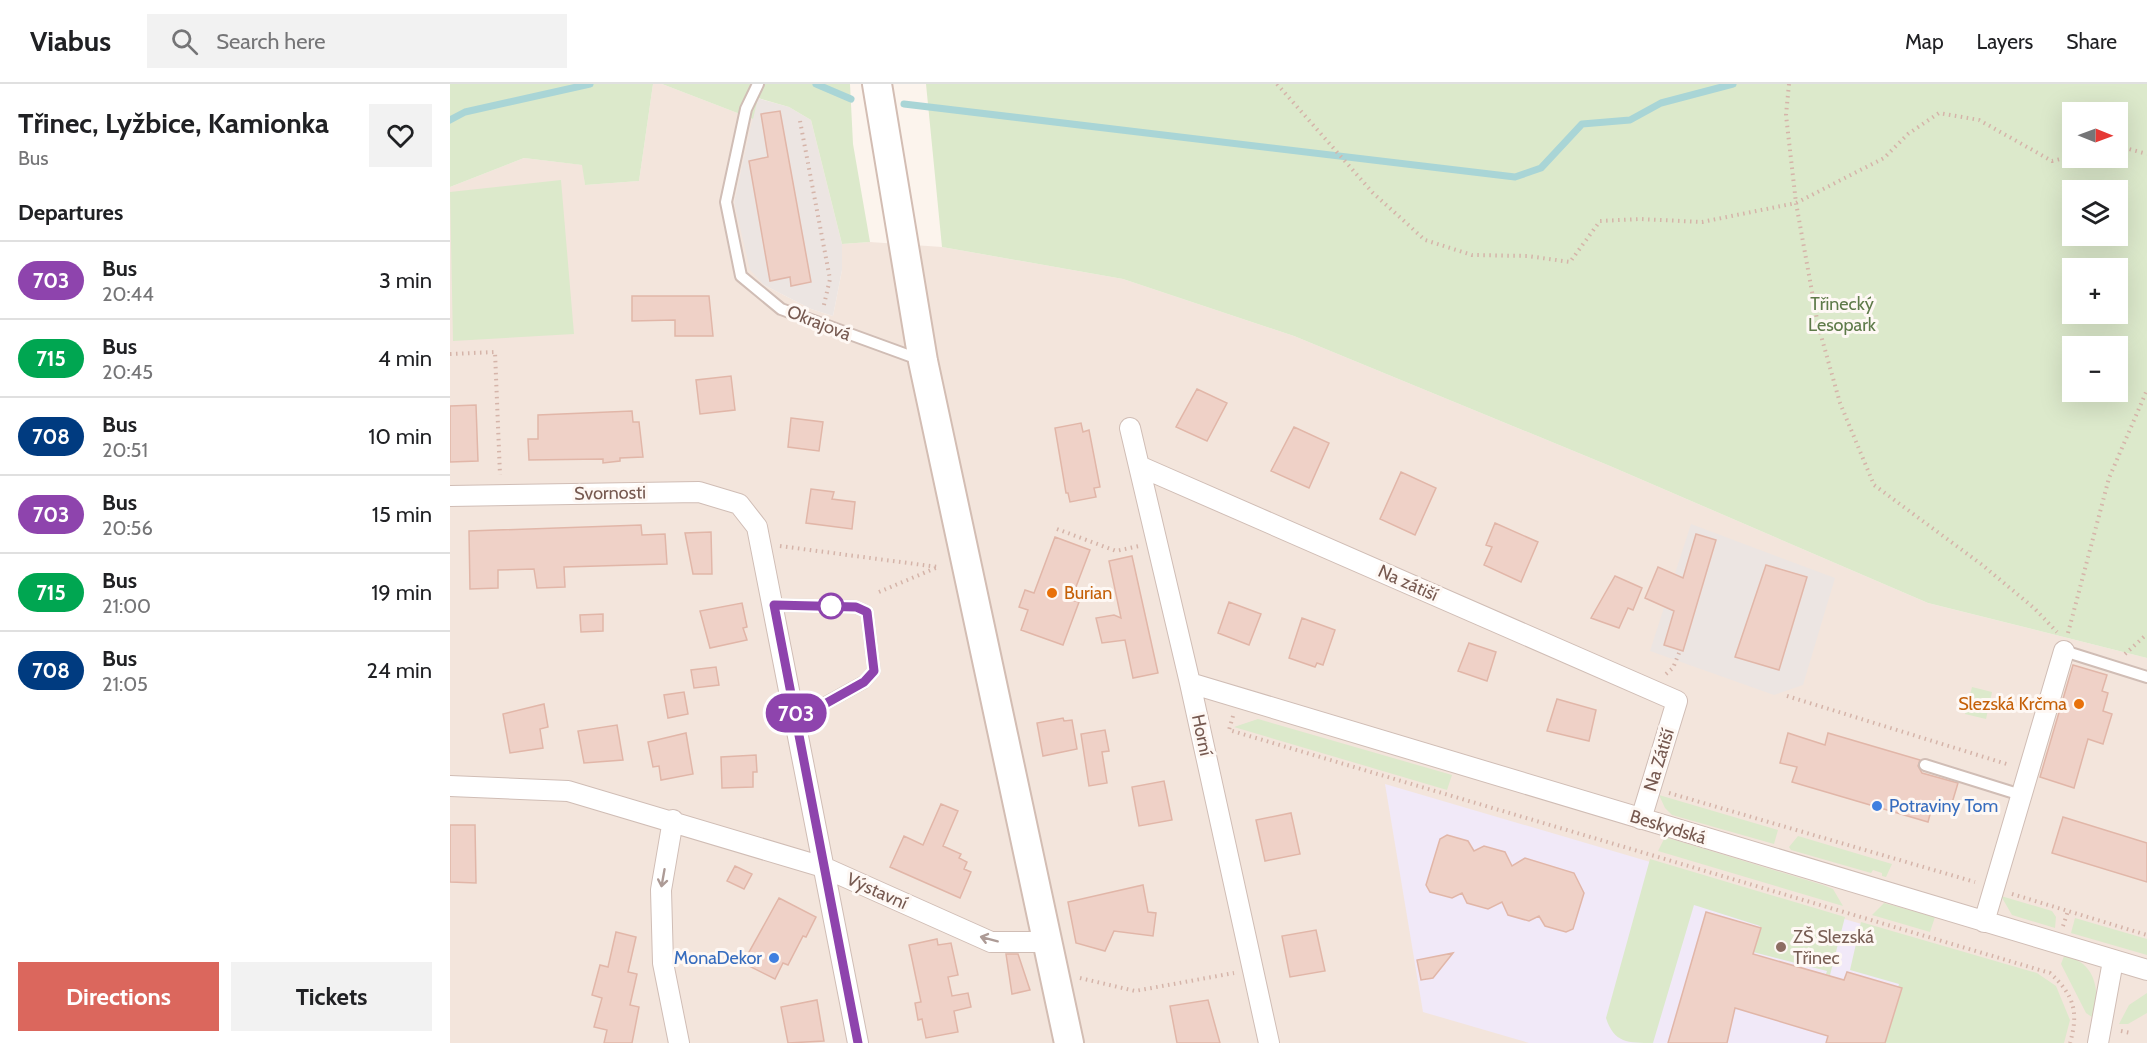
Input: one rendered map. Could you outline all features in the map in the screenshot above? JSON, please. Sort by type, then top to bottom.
[{"type":"main road","points":[[877,84],[923,361],[1069,1043]]},
{"type":"street","name":"Horní","points":[[1130,428],[1190,683],[1269,1043]]},
{"type":"street","name":"Na zátiší","points":[[1139,466],[1677,701]]},
{"type":"street","name":"Svornosti","points":[[450,496],[699,492],[739,504],[759,535]]},
{"type":"street","points":[[759,535],[797,719],[823,867],[858,1043]]},
{"type":"street","points":[[1984,922],[2065,646]]},
{"type":"street","name":"Beskydská","points":[[1190,683],[2147,970]]},
{"type":"street","name":"Na Zátiší","points":[[1641,819],[1677,701]]},
{"type":"street","name":"Výstavní","points":[[450,786],[568,791],[673,820],[823,867],[991,942],[1047,942]]},
{"type":"street","points":[[673,820],[661,890],[663,963],[679,1043]]},
{"type":"street","points":[[2098,1043],[2114,961]]},
{"type":"lane","name":"Okrajová","points":[[758,84],[746,109],[726,202],[741,276],[782,309],[820,325],[923,361]]},
{"type":"lane","points":[[774,605],[856,607],[867,612],[874,671],[864,682],[797,719]]},
{"type":"lane","points":[[2065,646],[2114,666],[2147,676]]},
{"type":"lane","points":[[1926,765],[2021,795]]},
{"type":"path","points":[[1278,84],[1374,193],[1425,240],[1472,255],[1528,256],[1570,262],[1600,221],[1640,219],[1702,222],[1796,203],[1884,158],[1908,134],[1939,113],[1979,120],[2052,161],[2062,159]]},
{"type":"path","points":[[1790,84],[1786,115],[1796,203],[1818,325],[1840,403],[1874,485],[1981,564],[2034,608],[2065,646]]},
{"type":"path","points":[[800,122],[830,279],[820,325]]},
{"type":"path","points":[[2128,149],[2147,154]]},
{"type":"path","points":[[450,354],[495,352],[501,494]]},
{"type":"path","points":[[2065,646],[2109,478],[2147,390]]},
{"type":"path","points":[[1057,529],[1116,551],[1157,542]]},
{"type":"path","points":[[759,535],[938,567],[879,592]]},
{"type":"path","points":[[2114,666],[2147,634]]},
{"type":"path","points":[[1786,696],[2028,771]]},
{"type":"path","points":[[1229,730],[2050,973],[2066,990],[2075,1011],[2076,1023],[2070,1043]]},
{"type":"path","points":[[1651,788],[1980,883]]},
{"type":"path","points":[[2011,893],[2147,935]]},
{"type":"path","points":[[2062,929],[2068,911]]},
{"type":"path","points":[[1053,972],[1135,991],[1238,973]]},
{"type":"path","points":[[2117,1030],[2131,1033]]},
{"type":"shaded area","points":[[653,84],[662,84],[753,119],[734,202],[764,285],[811,309],[833,316],[842,270],[842,244],[870,242],[942,247],[1123,279],[1294,336],[1610,466],[1928,603],[2147,658],[2147,1043],[450,1043],[450,187],[524,158],[583,165],[585,185],[639,181]]},
{"type":"shaded area","points":[[757,98],[789,107],[811,120],[842,244],[842,270],[833,316],[811,309],[764,285],[750,270],[734,202]]},
{"type":"shaded area","points":[[1691,524],[1835,578],[1803,685],[1774,695],[1650,651]]},
{"type":"shaded area","name":"ZŠ Slezská Třinec","points":[[1385,784],[2038,976],[2052,1043],[1529,1043],[1423,1012]]},
{"type":"green space","points":[[450,84],[653,84],[639,181],[585,185],[582,165],[524,158],[450,187]]},
{"type":"green space","points":[[662,84],[850,84],[853,144],[870,242],[842,244],[811,120],[789,107],[758,98],[753,119]]},
{"type":"green space","name":"Třinecký Lesopark","points":[[926,84],[2147,84],[2147,658],[1928,603],[1610,466],[1294,336],[1123,279],[942,247]]},
{"type":"green space","points":[[561,180],[574,334],[453,341],[450,192]]},
{"type":"green space","points":[[1972,687],[1992,692],[1986,719],[1965,714]]},
{"type":"green space","points":[[1258,719],[1452,775],[1447,790],[1234,727]]},
{"type":"green space","points":[[1659,795],[1778,830],[1774,844],[1672,815],[1665,808]]},
{"type":"green space","points":[[1798,836],[1892,864],[1886,877],[1873,870],[1871,873],[1791,850],[1789,847]]},
{"type":"green space","points":[[1665,837],[1823,885],[1833,889],[1843,906],[1658,851]]},
{"type":"green space","points":[[1650,859],[1845,917],[1830,975],[1826,974],[1827,971],[1753,952],[1760,926],[1694,905],[1653,1043],[1629,1042],[1618,1037],[1606,1018]]},
{"type":"green space","points":[[2001,896],[2052,911],[2056,917],[2055,928],[2012,915]]},
{"type":"green space","points":[[1884,903],[1935,917],[1930,932],[1872,915]]},
{"type":"green space","points":[[2075,918],[2147,939],[2147,955],[2071,933]]},
{"type":"green space","points":[[1861,922],[2037,973],[2056,986],[2070,1020],[2064,1043],[1882,1043],[1899,984],[1850,970]]},
{"type":"green space","points":[[2064,956],[2084,965],[2094,980],[2097,999],[2095,1019],[2086,1013],[2061,964]]},
{"type":"green space","points":[[2147,993],[2147,1013],[2128,1024],[2119,1024],[2129,1005]]},
{"type":"building","points":[[780,111],[811,282],[791,286],[790,277],[770,281],[749,161],[768,157],[761,114]]},
{"type":"building","points":[[632,296],[709,296],[713,336],[675,336],[675,320],[632,321]]},
{"type":"building","points":[[731,376],[735,410],[700,414],[696,380]]},
{"type":"building","points":[[1197,389],[1227,403],[1207,441],[1176,427]]},
{"type":"building","points":[[476,405],[478,461],[450,462],[450,406]]},
{"type":"building","points":[[632,411],[633,422],[639,422],[643,457],[620,458],[620,461],[603,463],[603,459],[529,460],[528,439],[538,439],[538,415]]},
{"type":"building","points":[[791,418],[823,422],[819,451],[788,447]]},
{"type":"building","points":[[1081,423],[1083,432],[1089,430],[1100,487],[1094,488],[1096,497],[1070,502],[1068,493],[1066,493],[1055,428]]},
{"type":"building","points":[[1294,427],[1329,443],[1309,488],[1271,471]]},
{"type":"building","points":[[1401,472],[1436,488],[1415,535],[1380,519]]},
{"type":"building","points":[[811,489],[834,492],[832,499],[855,502],[852,529],[806,523]]},
{"type":"building","points":[[1495,523],[1538,542],[1521,582],[1484,565],[1492,547],[1486,545]]},
{"type":"building","points":[[641,525],[642,535],[665,534],[667,564],[564,567],[565,587],[537,588],[534,569],[498,570],[498,588],[470,589],[469,531]]},
{"type":"building","points":[[711,532],[712,574],[693,574],[685,533]]},
{"type":"building","points":[[1696,534],[1716,540],[1683,651],[1664,645],[1674,611],[1645,598],[1658,567],[1683,578]]},
{"type":"building","name":"Burian","points":[[1055,537],[1090,550],[1071,600],[1079,602],[1063,645],[1021,630],[1028,610],[1019,607],[1025,590],[1034,593]]},
{"type":"building","points":[[1132,556],[1158,673],[1133,678],[1125,640],[1102,643],[1096,618],[1114,615],[1121,618],[1109,561]]},
{"type":"building","points":[[1766,565],[1807,577],[1779,670],[1735,657]]},
{"type":"building","points":[[1615,576],[1642,588],[1633,610],[1628,608],[1619,628],[1591,618]]},
{"type":"building","points":[[1229,602],[1261,614],[1249,645],[1218,633]]},
{"type":"building","points":[[742,603],[747,627],[743,628],[747,640],[710,648],[700,611]]},
{"type":"building","points":[[603,614],[603,631],[581,632],[580,615]]},
{"type":"building","points":[[1302,618],[1335,630],[1323,665],[1317,663],[1315,667],[1289,658]]},
{"type":"building","points":[[1469,643],[1496,652],[1487,681],[1458,671]]},
{"type":"building","points":[[2073,665],[2107,675],[2102,691],[2108,693],[2103,711],[2112,714],[2103,744],[2088,739],[2074,788],[2040,777]]},
{"type":"building","points":[[716,667],[719,685],[694,688],[691,670]]},
{"type":"building","points":[[684,692],[688,714],[668,718],[664,695]]},
{"type":"building","points":[[1557,699],[1596,710],[1589,741],[1547,731]]},
{"type":"building","points":[[544,704],[548,727],[540,729],[543,748],[510,753],[503,714]]},
{"type":"building","points":[[1063,718],[1064,721],[1072,720],[1077,749],[1043,756],[1037,723]]},
{"type":"building","points":[[617,725],[623,760],[584,763],[578,731]]},
{"type":"building","points":[[1105,730],[1109,751],[1102,752],[1107,783],[1089,786],[1081,734]]},
{"type":"building","points":[[686,733],[693,774],[661,780],[659,766],[653,767],[648,742]]},
{"type":"building","points":[[1788,733],[1825,745],[1828,733],[1920,760],[1918,766],[1922,773],[1958,783],[1949,813],[1932,807],[1928,822],[1792,782],[1797,767],[1780,763]]},
{"type":"building","points":[[756,755],[757,772],[753,772],[753,787],[722,788],[721,757]]},
{"type":"building","points":[[1164,781],[1172,820],[1139,826],[1132,787]]},
{"type":"building","points":[[941,804],[958,811],[943,846],[961,854],[959,858],[967,862],[964,869],[971,872],[960,898],[890,867],[904,836],[923,845]]},
{"type":"building","points":[[1291,813],[1300,854],[1265,861],[1256,820]]},
{"type":"building","points":[[2063,817],[2147,843],[2147,882],[2052,853]]},
{"type":"building","points":[[450,825],[475,825],[476,883],[450,882]]},
{"type":"building","points":[[1447,835],[1468,841],[1474,851],[1484,846],[1505,852],[1512,866],[1525,858],[1574,873],[1584,893],[1573,929],[1566,932],[1545,926],[1539,916],[1529,921],[1508,915],[1502,902],[1488,909],[1467,903],[1462,893],[1452,898],[1430,892],[1426,885],[1440,839]]},
{"type":"building","points":[[735,866],[752,874],[744,889],[727,881]]},
{"type":"building","points":[[1143,885],[1148,912],[1156,913],[1153,936],[1114,931],[1105,951],[1076,943],[1068,902]]},
{"type":"building","points":[[779,898],[816,917],[788,965],[783,963],[775,979],[743,963]]},
{"type":"building","points":[[1706,912],[1761,928],[1753,954],[1844,980],[1847,972],[1902,988],[1885,1043],[1826,1043],[1828,1036],[1735,1008],[1727,1043],[1668,1043]]},
{"type":"building","points":[[1316,930],[1325,971],[1290,977],[1282,936]]},
{"type":"building","points":[[616,932],[636,937],[628,972],[637,974],[630,1005],[639,1007],[632,1043],[604,1043],[607,1030],[594,1027],[602,998],[592,995],[600,965],[608,967]]},
{"type":"building","points":[[937,939],[938,945],[951,943],[958,975],[948,977],[952,996],[968,993],[971,1007],[954,1011],[958,1032],[926,1038],[922,1019],[918,1020],[915,1003],[921,1002],[909,945]]},
{"type":"building","points":[[1453,953],[1433,978],[1421,980],[1417,960]]},
{"type":"building","points":[[1006,954],[1018,954],[1030,990],[1012,994]]},
{"type":"building","points":[[817,1000],[824,1041],[788,1043],[781,1007]]},
{"type":"building","points":[[1208,1000],[1220,1043],[1177,1043],[1170,1006]]},
{"type":"waterway","points":[[450,120],[465,112],[590,84]]},
{"type":"waterway","points":[[816,84],[851,99]]},
{"type":"waterway","points":[[904,104],[1515,177],[1541,168],[1582,124],[1630,120],[1661,103],[1733,84]]},
{"type":"bus line","name":"703","points":[[814,710],[864,682],[874,671],[867,612],[856,607],[774,605],[858,1043]]},
{"type":"place","name":"Burian","points":[[1052,593]]},
{"type":"place","name":"Slezská Krčma","points":[[2079,704]]},
{"type":"place","name":"Potraviny Tom","points":[[1877,806]]},
{"type":"place","name":"ZŠ Slezská Třinec","points":[[1781,947]]},
{"type":"place","name":"MonaDekor","points":[[774,958]]}]
